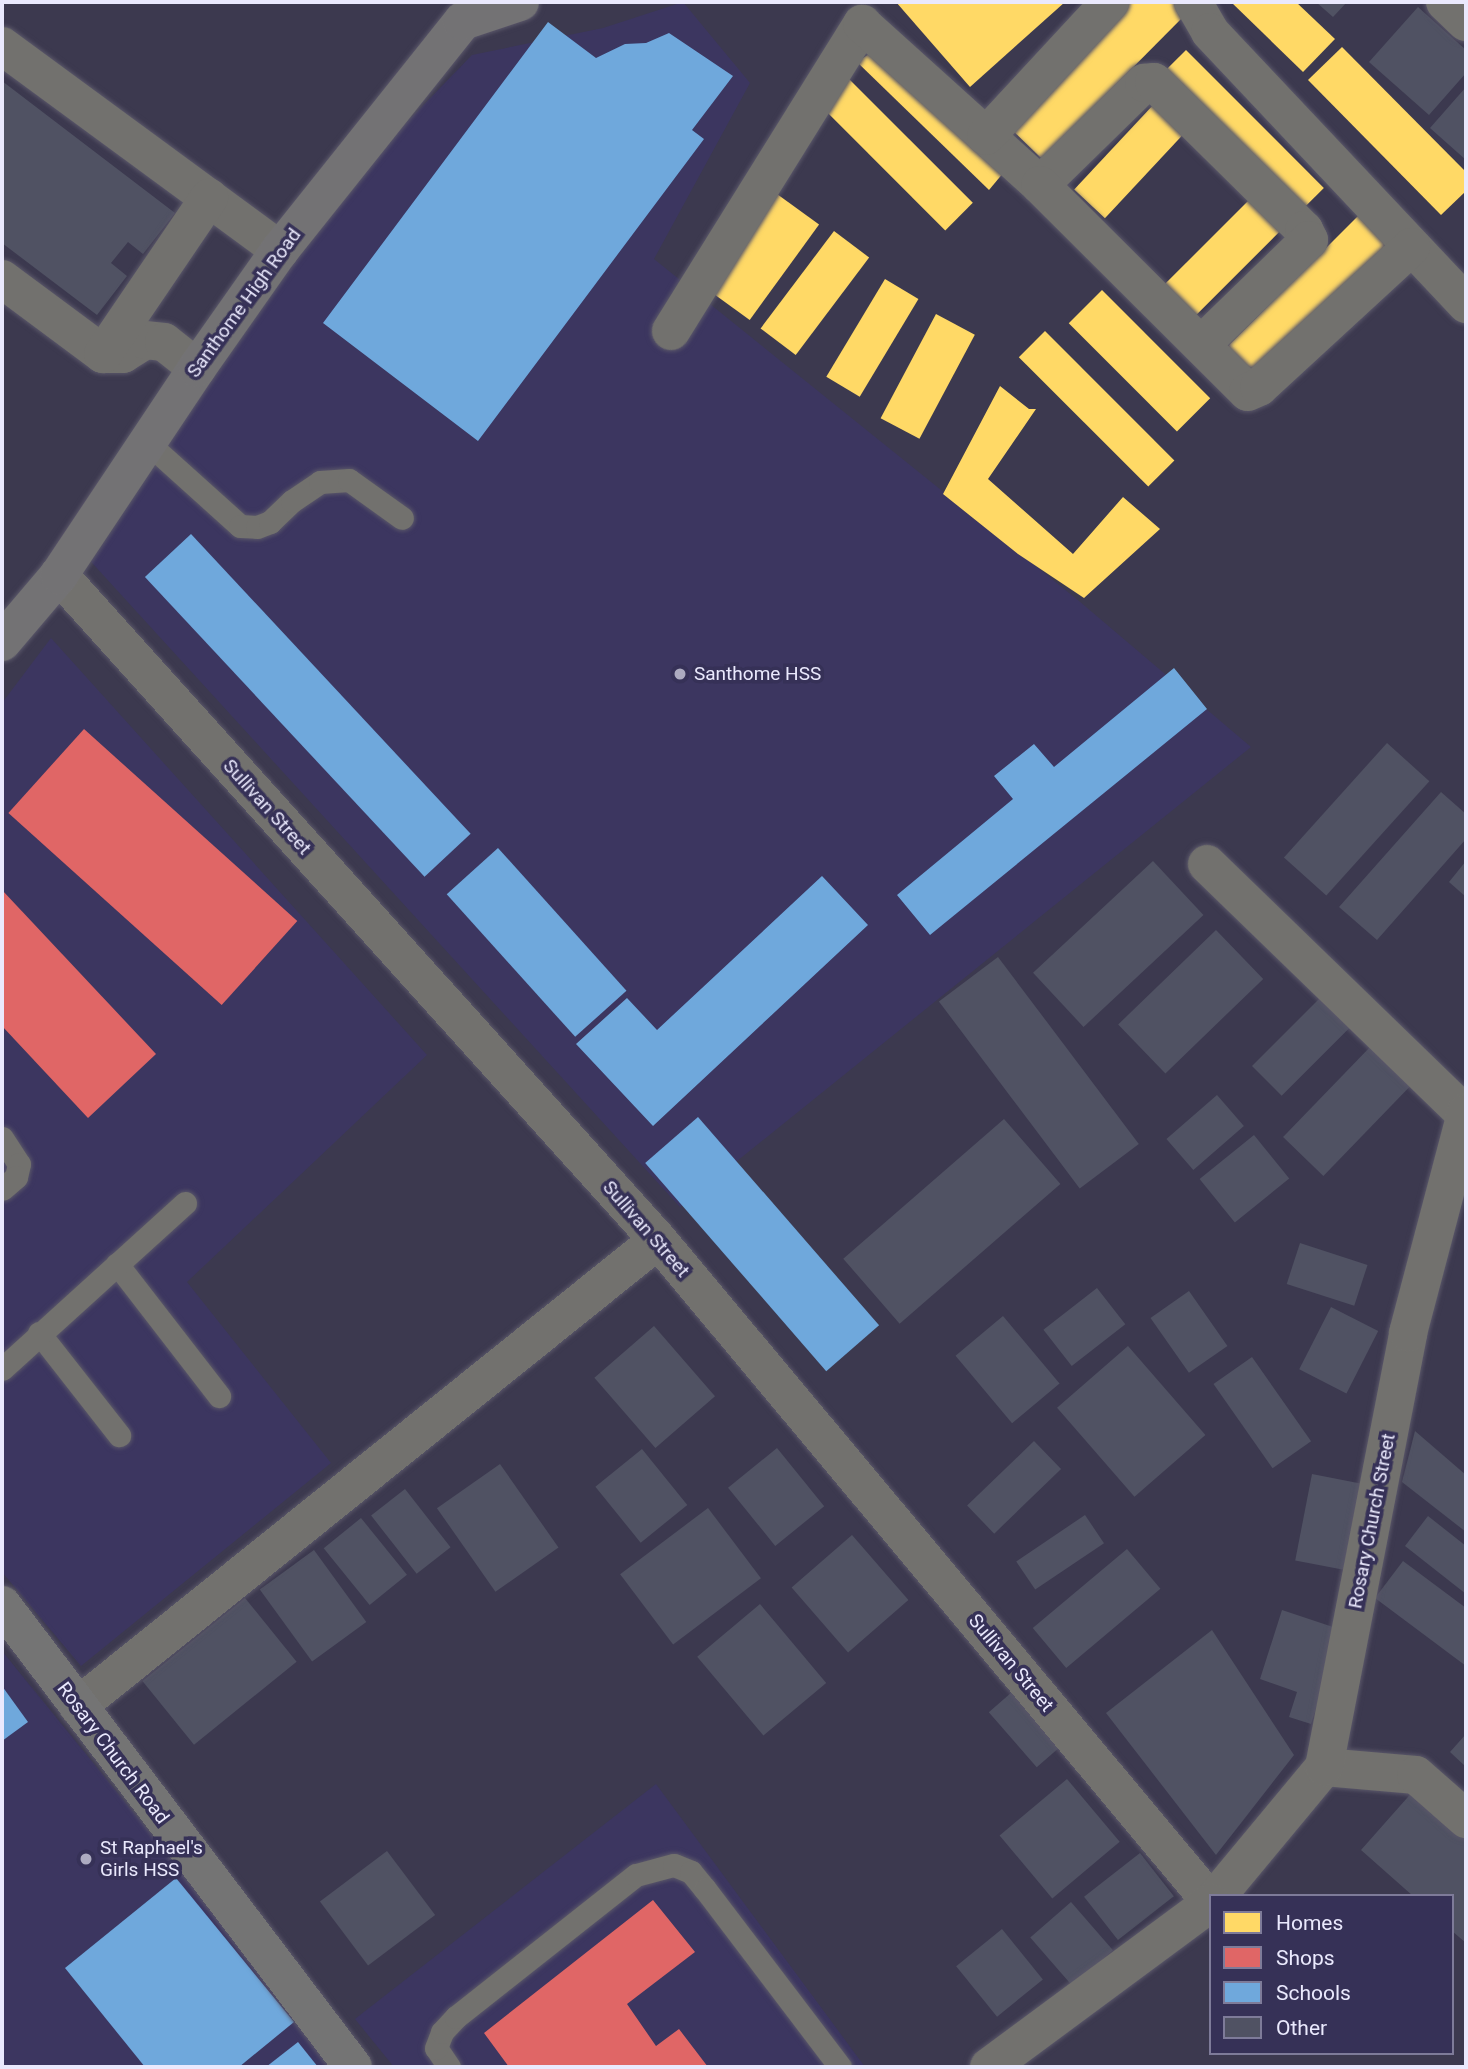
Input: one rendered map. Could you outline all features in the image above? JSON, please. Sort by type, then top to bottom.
[{"type":"main road","name":"Santhome High Road","points":[[2,642],[59,575],[149,444],[197,368],[280,250],[463,22],[520,2]]},
{"type":"main road","name":"Rosary Church Road","points":[[2,1605],[353,2067]]},
{"type":"street","points":[[986,136],[1110,2]]},
{"type":"street","points":[[1193,2],[1210,32],[1466,304]]},
{"type":"street","points":[[1445,2],[1466,22]]},
{"type":"street","points":[[671,331],[850,13],[1040,185],[1244,390],[1254,391],[1411,247]]},
{"type":"street","points":[[2,46],[280,250]]},
{"type":"street","points":[[1040,185],[1144,83],[1151,81],[1276,202],[1304,230],[1307,244],[1202,345]]},
{"type":"street","points":[[103,354],[209,198]]},
{"type":"street","points":[[2,279],[103,354],[123,354],[145,340],[164,342],[197,368]]},
{"type":"street","name":"Sullivan Street","points":[[59,575],[658,1240],[1209,1900]]},
{"type":"street","points":[[1207,864],[1466,1114]]},
{"type":"street","name":"Rosary Church Street","points":[[1219,1894],[1324,1766],[1408,1333],[1455,1210],[1466,1114]]},
{"type":"street","points":[[78,1706],[658,1240]]},
{"type":"street","points":[[1324,1766],[1416,1775],[1466,1819]]},
{"type":"street","points":[[989,2067],[1209,1903]]},
{"type":"lane","points":[[149,444],[240,526],[257,527],[270,522],[292,500],[320,482],[349,480],[402,518]]},
{"type":"lane","points":[[2,1138],[19,1164],[16,1177],[2,1189]]},
{"type":"lane","points":[[2,1369],[186,1203]]},
{"type":"lane","points":[[117,1264],[219,1396]]},
{"type":"lane","points":[[39,1333],[119,1435]]},
{"type":"lane","points":[[449,2067],[436,2048],[442,2032],[456,2017],[636,1875],[674,1865],[691,1872],[705,1889],[839,2067]]},
{"type":"shaded area","name":"Santhome HSS","points":[[683,2],[750,83],[654,259],[1079,601],[1251,747],[680,1207],[73,542],[309,223],[472,55],[603,28]]},
{"type":"shaded area","points":[[51,638],[427,1055],[187,1282],[331,1463],[81,1666],[2,1572],[2,703]]},
{"type":"shaded area","name":"St Raphael's Girls HSS","points":[[2,1651],[341,2067],[2,2067]]},
{"type":"shaded area","points":[[656,1784],[865,2067],[394,2067],[355,2019]]},
{"type":"building: Homes","points":[[896,2],[1065,2],[970,87]]},
{"type":"building: Homes","points":[[1129,2],[1174,2],[1186,14],[1042,159],[1008,126]]},
{"type":"building: Homes","points":[[1231,2],[1296,2],[1335,39],[1303,72]]},
{"type":"building: Homes","points":[[1342,47],[1466,172],[1466,191],[1441,215],[1308,80]]},
{"type":"building: Homes","points":[[1186,50],[1324,188],[1297,215],[1159,77]]},
{"type":"building: Homes","points":[[872,52],[1004,172],[989,190],[857,62]]},
{"type":"building: Homes","points":[[842,72],[973,203],[945,230],[814,100]]},
{"type":"building: Homes","points":[[1154,104],[1185,133],[1105,218],[1074,190]]},
{"type":"building: Homes","points":[[777,194],[819,225],[750,320],[708,289]]},
{"type":"building: Homes","points":[[1253,196],[1284,227],[1195,316],[1164,285]]},
{"type":"building: Homes","points":[[1358,216],[1387,245],[1256,376],[1227,347]]},
{"type":"building: Homes","points":[[834,231],[869,257],[796,355],[761,328]]},
{"type":"building: Homes","points":[[885,279],[918,299],[860,397],[826,377]]},
{"type":"building: Homes","points":[[1102,290],[1210,398],[1177,431],[1069,323]]},
{"type":"building: Homes","points":[[936,314],[975,335],[919,439],[881,418]]},
{"type":"building: Homes","points":[[1045,331],[1174,460],[1148,487],[1019,357]]},
{"type":"building: Homes","points":[[1000,386],[1029,409],[1036,409],[988,479],[1073,554],[1123,497],[1160,529],[1084,598],[1018,554],[943,494]]},
{"type":"building: Shops","points":[[84,729],[297,921],[222,1005],[8,813]]},
{"type":"building: Shops","points":[[2,890],[156,1054],[88,1118],[2,1026]]},
{"type":"building: Shops","points":[[653,1900],[695,1952],[627,2004],[656,2046],[679,2029],[708,2067],[509,2067],[484,2033]]},
{"type":"building: Schools","points":[[548,22],[596,58],[625,44],[646,43],[669,33],[733,76],[692,130],[704,139],[478,441],[323,323]]},
{"type":"building: Schools","points":[[191,534],[471,834],[425,877],[145,577]]},
{"type":"building: Schools","points":[[1174,668],[1207,709],[930,935],[897,895],[1013,799],[994,776],[1034,744],[1054,767]]},
{"type":"building: Schools","points":[[498,848],[626,991],[575,1037],[447,894]]},
{"type":"building: Schools","points":[[822,876],[868,925],[653,1126],[576,1044],[627,998],[657,1030]]},
{"type":"building: Schools","points":[[698,1117],[879,1325],[826,1371],[645,1163]]},
{"type":"building: Schools","points":[[2,1686],[28,1722],[2,1741]]},
{"type":"building: Schools","points":[[176,1878],[294,2022],[239,2067],[145,2067],[65,1968]]},
{"type":"building: Schools","points":[[298,2042],[318,2067],[266,2067]]},
{"type":"building: Other","points":[[1316,2],[1347,2],[1333,17]]},
{"type":"building: Other","points":[[1418,7],[1466,50],[1466,73],[1429,115],[1369,62]]},
{"type":"building: Other","points":[[2,81],[175,213],[143,254],[128,242],[111,263],[127,276],[97,315],[2,243]]},
{"type":"building: Other","points":[[1466,87],[1466,160],[1430,128]]},
{"type":"building: Other","points":[[1387,743],[1429,781],[1326,896],[1284,857]]},
{"type":"building: Other","points":[[1441,792],[1466,814],[1466,839],[1377,940],[1339,907]]},
{"type":"building: Other","points":[[1153,861],[1203,915],[1084,1027],[1033,973]]},
{"type":"building: Other","points":[[1466,861],[1466,897],[1449,882]]},
{"type":"building: Other","points":[[1216,930],[1263,979],[1165,1073],[1118,1024]]},
{"type":"building: Other","points":[[998,957],[1139,1144],[1080,1188],[939,1002]]},
{"type":"building: Other","points":[[1322,996],[1352,1026],[1282,1096],[1252,1066]]},
{"type":"building: Other","points":[[1372,1045],[1412,1084],[1323,1176],[1283,1137]]},
{"type":"building: Other","points":[[1217,1095],[1244,1126],[1193,1170],[1166,1139]]},
{"type":"building: Other","points":[[1004,1119],[1060,1184],[900,1324],[843,1259]]},
{"type":"building: Other","points":[[1254,1135],[1289,1179],[1235,1223],[1200,1179]]},
{"type":"building: Other","points":[[1300,1243],[1368,1265],[1354,1306],[1287,1284]]},
{"type":"building: Other","points":[[1097,1288],[1125,1324],[1072,1366],[1043,1330]]},
{"type":"building: Other","points":[[1189,1291],[1227,1346],[1189,1373],[1150,1318]]},
{"type":"building: Other","points":[[1331,1307],[1378,1331],[1346,1393],[1299,1369]]},
{"type":"building: Other","points":[[1003,1316],[1060,1383],[1012,1423],[956,1356]]},
{"type":"building: Other","points":[[654,1326],[715,1396],[655,1448],[594,1378]]},
{"type":"building: Other","points":[[1128,1346],[1205,1435],[1134,1497],[1057,1408]]},
{"type":"building: Other","points":[[1252,1357],[1311,1441],[1273,1468],[1213,1384]]},
{"type":"building: Other","points":[[1415,1431],[1466,1475],[1466,1532],[1402,1482]]},
{"type":"building: Other","points":[[1034,1441],[1061,1469],[994,1534],[967,1506]]},
{"type":"building: Other","points":[[777,1448],[824,1506],[775,1546],[728,1488]]},
{"type":"building: Other","points":[[642,1449],[687,1505],[641,1543],[595,1487]]},
{"type":"building: Other","points":[[500,1464],[559,1548],[495,1592],[437,1508]]},
{"type":"building: Other","points":[[1312,1474],[1363,1484],[1346,1570],[1295,1560]]},
{"type":"building: Other","points":[[405,1489],[451,1547],[417,1574],[371,1515]]},
{"type":"building: Other","points":[[708,1508],[761,1578],[673,1644],[620,1574]]},
{"type":"building: Other","points":[[1085,1515],[1104,1543],[1035,1590],[1016,1561]]},
{"type":"building: Other","points":[[1428,1516],[1466,1546],[1466,1594],[1405,1546]]},
{"type":"building: Other","points":[[361,1518],[407,1575],[370,1605],[324,1548]]},
{"type":"building: Other","points":[[852,1535],[908,1600],[848,1652],[792,1587]]},
{"type":"building: Other","points":[[1127,1549],[1160,1589],[1066,1668],[1033,1628]]},
{"type":"building: Other","points":[[314,1550],[366,1622],[312,1661],[260,1589]]},
{"type":"building: Other","points":[[1403,1561],[1466,1608],[1466,1666],[1375,1598]]},
{"type":"building: Other","points":[[245,1598],[297,1662],[194,1745],[142,1681]]},
{"type":"building: Other","points":[[760,1604],[826,1683],[763,1736],[697,1657]]},
{"type":"building: Other","points":[[1282,1610],[1342,1630],[1311,1724],[1289,1717],[1297,1692],[1260,1679]]},
{"type":"building: Other","points":[[1212,1630],[1294,1755],[1216,1855],[1106,1713]]},
{"type":"building: Other","points":[[1019,1686],[1067,1741],[1037,1767],[989,1712]]},
{"type":"building: Other","points":[[1466,1734],[1466,1767],[1450,1752]]},
{"type":"building: Other","points":[[1067,1779],[1120,1842],[1052,1898],[1000,1836]]},
{"type":"building: Other","points":[[1415,1789],[1466,1834],[1466,1943],[1454,1933],[1454,1894],[1411,1894],[1361,1850]]},
{"type":"building: Other","points":[[387,1851],[435,1915],[368,1965],[320,1902]]},
{"type":"building: Other","points":[[1140,1853],[1174,1896],[1118,1940],[1084,1897]]},
{"type":"building: Other","points":[[1071,1902],[1113,1950],[1072,1986],[1030,1937]]},
{"type":"building: Other","points":[[1002,1929],[1043,1980],[997,2017],[956,1966]]},
{"type":"place","name":"Santhome HSS","points":[[680,674]]},
{"type":"place","name":"St Raphael's Girls HSS","points":[[86,1859]]}]
